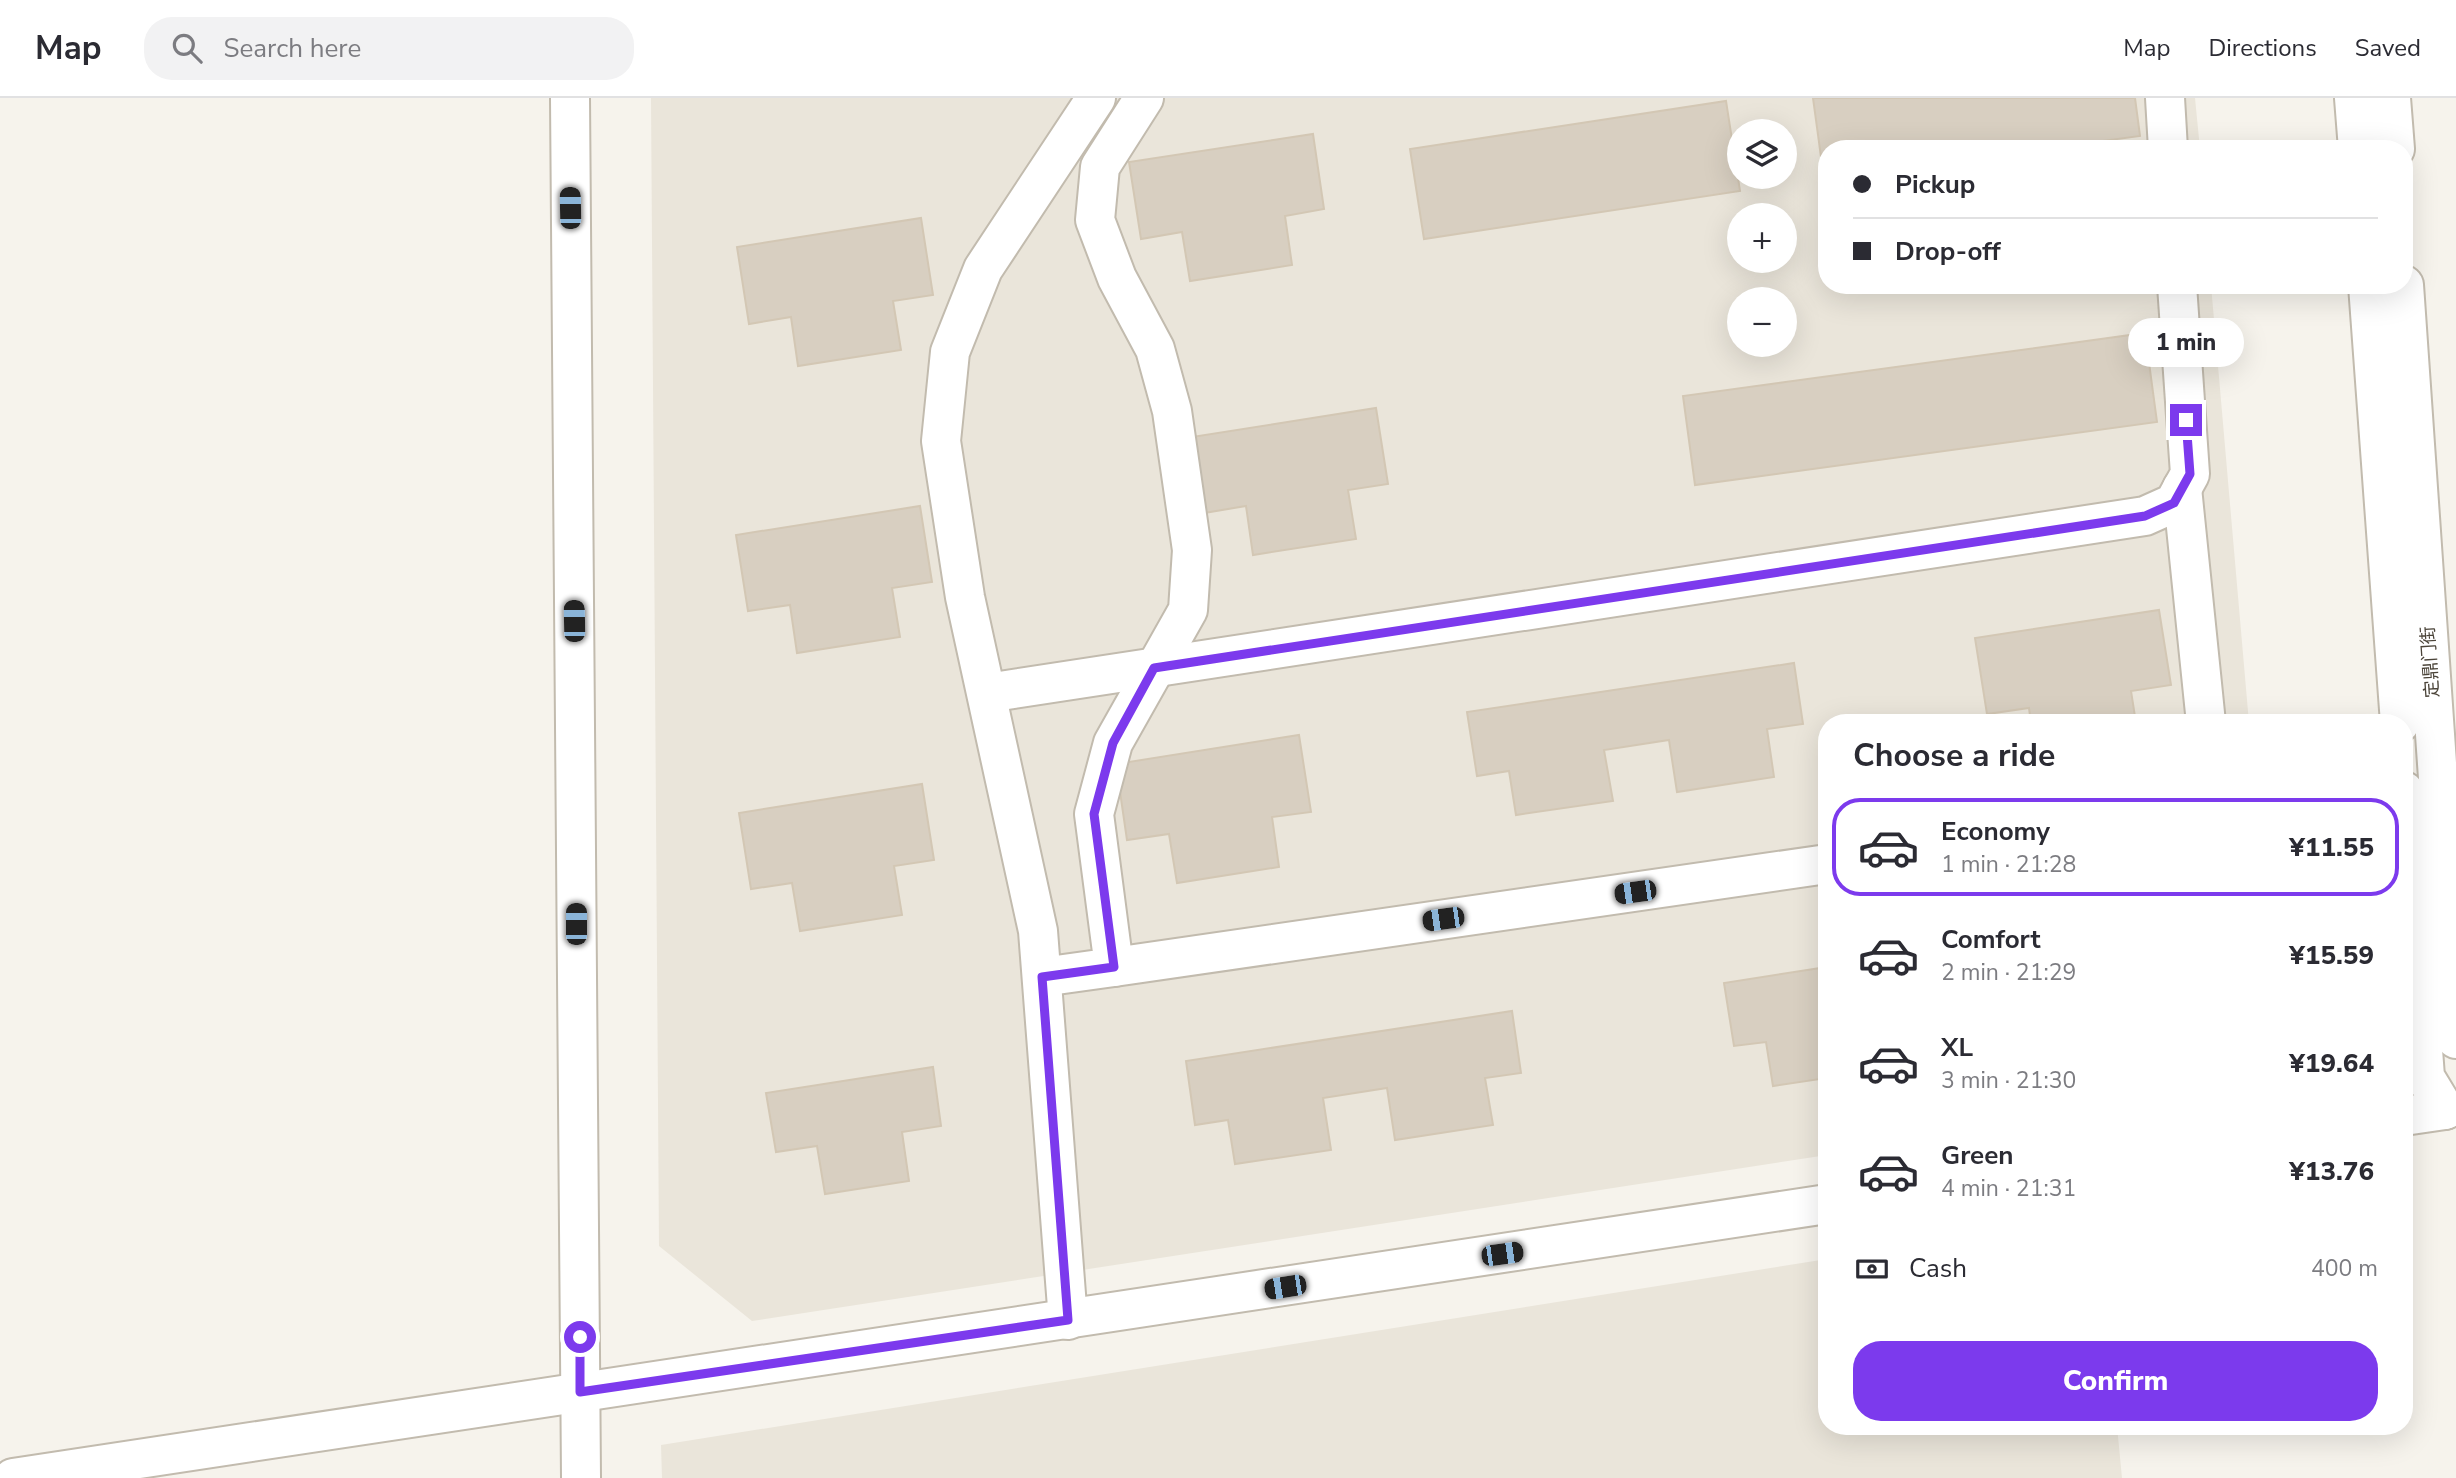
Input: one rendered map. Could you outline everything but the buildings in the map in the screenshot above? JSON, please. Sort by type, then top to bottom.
[{"type":"street","points":[[569,98],[581,1478]]},
{"type":"street","points":[[1068,1320],[1038,931],[965,597],[942,441],[950,352],[983,269],[1096,98]]},
{"type":"street","points":[[1114,967],[1094,814],[1113,743],[1188,610],[1192,551],[1172,411],[1155,349],[1117,278],[1095,220],[1100,167],[1144,98]]},
{"type":"street","points":[[2165,98],[2167,140]]},
{"type":"street","points":[[2354,98],[2357,140]]},
{"type":"street","points":[[2391,98],[2394,140]]},
{"type":"street","points":[[987,693],[2145,516],[2174,503],[2190,474],[2178,294]]},
{"type":"street","name":"定鼎门街","points":[[2369,294],[2399,714]]},
{"type":"street","name":"定鼎门街","points":[[2405,294],[2456,1039]]},
{"type":"street","points":[[2182,488],[2205,714]]},
{"type":"street","points":[[2413,854],[2446,1085],[2413,1109]]},
{"type":"street","points":[[1042,977],[1818,865]]},
{"type":"street","points":[[13,1478],[1818,1205]]},
{"type":"shaded area","points":[[651,98],[2195,98],[2199,140],[1818,140],[1818,294],[2212,294],[2248,714],[1818,714],[1818,1156],[752,1321],[659,1246]]},
{"type":"shaded area","points":[[1818,1260],[1818,1435],[2118,1435],[2122,1478],[662,1478],[661,1445]]},
{"type":"route","points":[[580,1337],[580,1392],[1068,1320],[1042,977],[1114,967],[1094,814],[1113,743],[1154,668],[2145,516],[2174,503],[2190,474],[2186,420]]}]
